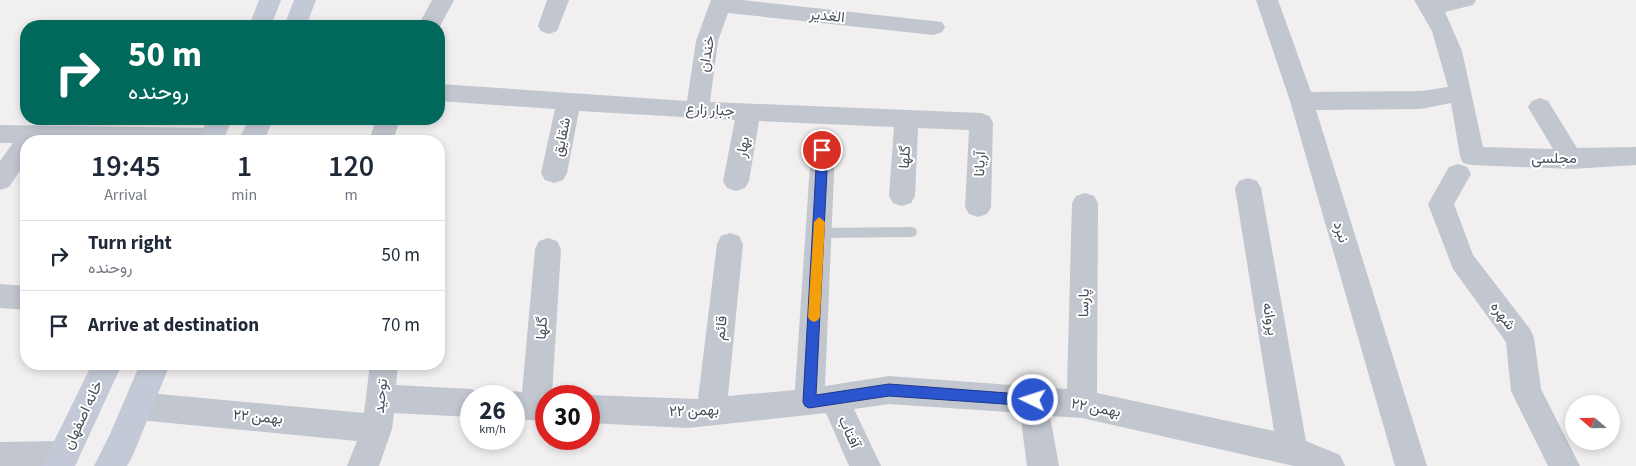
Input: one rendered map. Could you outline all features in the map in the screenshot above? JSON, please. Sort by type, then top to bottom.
[{"type":"main road","points":[[262,20],[270,0]]},
{"type":"main road","points":[[297,20],[305,0]]},
{"type":"main road","name":"خانه اصفهان","points":[[61,461],[104,370]]},
{"type":"main road","points":[[110,466],[153,370]]},
{"type":"street","points":[[432,20],[443,0]]},
{"type":"street","points":[[549,26],[558,0]]},
{"type":"street","name":"نبرد","points":[[1267,0],[1302,101],[1411,466]]},
{"type":"street","points":[[1465,0],[1429,4],[1445,31],[1460,93],[1465,165]]},
{"type":"street","name":"الغدیر","points":[[721,2],[934,28]]},
{"type":"street","name":"خندان","points":[[697,110],[707,41],[721,2]]},
{"type":"street","name":"جبار زارع","points":[[445,93],[697,110],[981,122]]},
{"type":"street","points":[[1302,101],[1421,100],[1460,93]]},
{"type":"street","name":"شقایق","points":[[554,174],[569,101]]},
{"type":"street","points":[[1540,107],[1571,158]]},
{"type":"street","name":"بهار","points":[[736,181],[749,112]]},
{"type":"street","name":"گلها","points":[[902,196],[907,118]]},
{"type":"street","name":"آریانا","points":[[978,207],[981,122]]},
{"type":"street","points":[[145,135],[214,132]]},
{"type":"street","points":[[0,134],[20,138]]},
{"type":"street","points":[[822,150],[819,234],[822,400]]},
{"type":"street","points":[[0,180],[20,152]]},
{"type":"street","name":"مجلسی","points":[[1465,165],[1536,159],[1636,156]]},
{"type":"street","name":"شهره","points":[[1465,165],[1441,204],[1462,261],[1520,338],[1526,391],[1564,466]]},
{"type":"street","name":"پروانه","points":[[1248,188],[1292,450]]},
{"type":"street","name":"پارسا","points":[[1082,404],[1085,203]]},
{"type":"street","name":"قائم","points":[[712,412],[730,244]]},
{"type":"street","name":"گلها","points":[[532,406],[548,249]]},
{"type":"street","points":[[0,296],[20,298]]},
{"type":"street","name":"توحید","points":[[363,466],[377,429],[383,370]]},
{"type":"street","name":"۲۲ بهمن","points":[[600,410],[688,414],[822,400],[889,390],[1033,400],[1082,404],[1292,450],[1329,466]]},
{"type":"street","points":[[380,398],[460,402]]},
{"type":"street","name":"آفتاب","points":[[822,400],[865,466]]},
{"type":"street","points":[[1033,400],[1043,466]]},
{"type":"street","name":"۲۲ بهمن","points":[[138,406],[377,429]]},
{"type":"street","points":[[0,457],[61,461]]},
{"type":"lane","points":[[819,234],[911,232]]},
{"type":"slow traffic","points":[[814,317],[819,222]]},
{"type":"route","points":[[822,150],[809,402],[889,390],[1033,400]]}]
